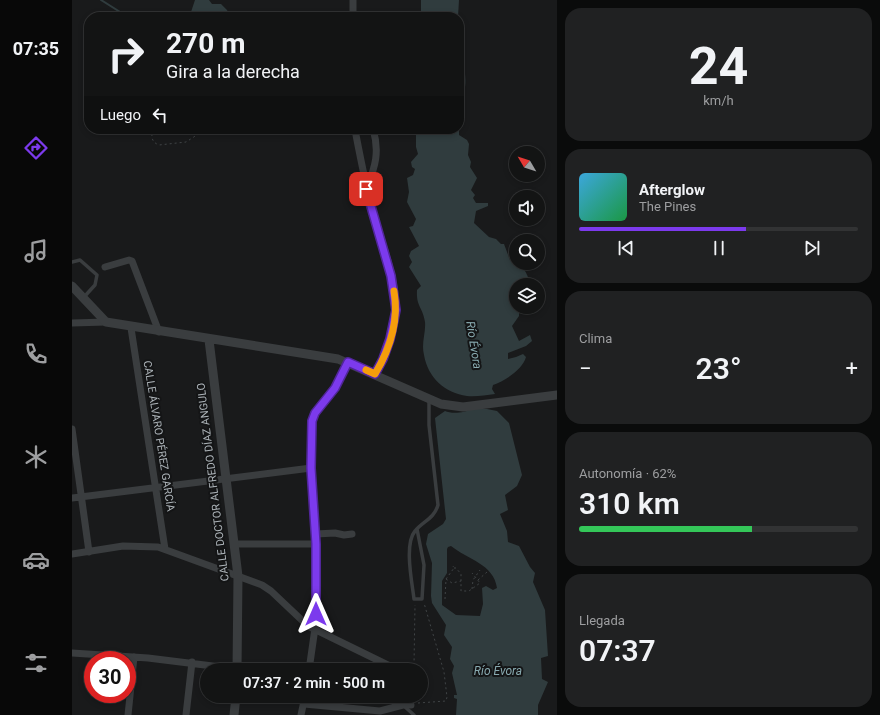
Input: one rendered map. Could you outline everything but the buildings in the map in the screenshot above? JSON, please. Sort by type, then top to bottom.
[{"type":"street","points":[[353,0],[353,12]]},
{"type":"street","points":[[366,189],[376,166],[378,154],[374,134]]},
{"type":"street","points":[[356,135],[366,189],[391,276],[396,310],[390,339],[383,359],[375,374]]},
{"type":"street","points":[[105,267],[129,260],[132,261],[159,332]]},
{"type":"street","points":[[72,286],[106,322]]},
{"type":"street","points":[[72,323],[106,322],[131,328],[326,356],[348,362],[429,400],[450,406],[463,407],[557,395]]},
{"type":"street","name":"CALLE ÁLVARO PÉREZ GARCÍA","points":[[131,328],[165,548]]},
{"type":"street","name":"CALLE DOCTOR ALFREDO DÍAZ ANGULO","points":[[209,340],[238,576],[237,663]]},
{"type":"street","points":[[310,663],[315,628],[316,534],[311,468],[313,417],[335,388],[348,362]]},
{"type":"street","points":[[72,429],[89,552]]},
{"type":"street","points":[[72,498],[311,468]]},
{"type":"street","points":[[316,534],[352,534]]},
{"type":"street","points":[[235,544],[316,544]]},
{"type":"street","points":[[72,554],[130,546],[165,548],[255,582],[271,591],[308,626],[315,628],[384,663]]},
{"type":"street","points":[[72,653],[84,654]]},
{"type":"street","points":[[136,657],[200,663]]},
{"type":"street","points":[[186,715],[192,662]]},
{"type":"street","points":[[128,715],[129,703]]},
{"type":"street","points":[[234,715],[235,703]]},
{"type":"street","points":[[301,715],[304,704],[380,713],[407,705]]},
{"type":"lane","points":[[72,262],[80,260],[97,275],[95,285],[83,298]]},
{"type":"lane","points":[[417,529],[424,565],[422,599],[414,599],[410,546],[412,537],[417,529],[434,514],[438,505],[429,425],[429,400]]},
{"type":"lane","points":[[407,705],[414,715]]},
{"type":"path","points":[[152,134],[151,137],[155,143],[159,145],[186,142],[198,134]]},
{"type":"path","points":[[453,566],[461,574],[461,591],[469,591],[480,583],[472,573]]},
{"type":"path","points":[[445,599],[446,579],[454,568]]},
{"type":"path","points":[[472,589],[475,577],[480,570]]},
{"type":"path","points":[[478,580],[487,572]]},
{"type":"path","points":[[446,579],[452,582],[461,581]]},
{"type":"path","points":[[414,599],[416,628],[414,663]]},
{"type":"path","points":[[407,705],[412,703],[446,701],[447,697],[444,672],[430,620],[422,599]]},
{"type":"water","points":[[195,0],[209,0],[212,4],[221,4],[228,12],[191,12]]},
{"type":"water","points":[[421,0],[459,0],[458,12],[421,12]]},
{"type":"water","points":[[464,66],[465,72],[464,90]]},
{"type":"water","name":"Río Évora","points":[[416,134],[459,134],[467,140],[469,144],[468,155],[471,162],[470,167],[477,178],[471,190],[475,195],[473,198],[476,203],[488,203],[488,206],[476,211],[474,223],[489,237],[496,239],[501,244],[504,244],[509,257],[509,270],[524,270],[528,278],[509,278],[509,314],[519,314],[512,326],[519,341],[530,335],[532,341],[526,346],[508,353],[508,359],[523,354],[526,357],[521,366],[513,374],[503,381],[493,385],[492,389],[495,394],[467,396],[452,392],[439,383],[429,371],[426,363],[423,346],[425,322],[417,296],[417,290],[421,286],[409,267],[412,262],[409,256],[411,251],[419,246],[409,227],[413,226],[416,219],[407,202],[409,192],[407,178],[413,175],[415,169],[412,167],[411,162],[418,154],[416,147]]},
{"type":"water","name":"Río Évora","points":[[487,409],[497,411],[509,423],[522,475],[517,486],[505,495],[508,510],[500,514],[507,531],[508,542],[519,546],[530,567],[535,573],[533,582],[545,610],[548,656],[541,658],[542,679],[548,682],[538,705],[538,715],[456,715],[457,699],[454,698],[454,695],[457,695],[452,673],[454,666],[450,659],[452,647],[444,635],[446,625],[432,603],[432,563],[426,544],[428,534],[443,524],[446,519],[435,418],[445,411],[454,413],[468,410]],"holes":[[[451,546],[479,563],[491,573],[495,580],[497,588],[493,590],[486,586],[482,588],[483,604],[480,616],[456,615],[442,605],[442,581],[447,573],[447,549]]]},
{"type":"waterway","points":[[101,0],[120,12]]},
{"type":"slow traffic","points":[[366,370],[375,374],[383,359],[394,325],[396,310],[394,291]]},
{"type":"route","points":[[316,614],[316,544],[311,468],[313,417],[335,388],[348,362],[375,374],[383,359],[390,339],[396,310],[391,276],[366,189]]}]
